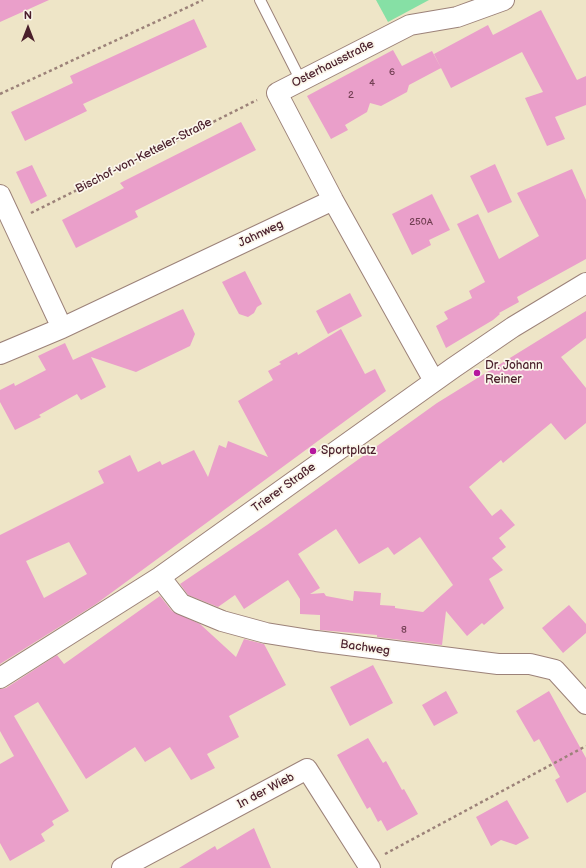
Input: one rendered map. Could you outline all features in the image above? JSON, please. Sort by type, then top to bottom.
[{"type":"street","name":"Osterhausstraße","points":[[276,93],[300,79],[410,25],[457,17],[504,0]]},
{"type":"street","points":[[276,93],[333,200],[434,381]]},
{"type":"street","points":[[0,195],[62,328]]},
{"type":"street","name":"Jahnweg","points":[[0,354],[62,328],[333,200]]},
{"type":"street","name":"Trierer Straße","points":[[0,678],[160,577],[434,381],[513,327],[586,283]]},
{"type":"street","name":"Bachweg","points":[[160,577],[181,604],[222,621],[266,633],[316,641],[498,664],[530,664],[555,670],[583,697]]},
{"type":"street","name":"In der Wieb","points":[[122,868],[307,769],[369,866]]},
{"type":"lane","points":[[260,0],[300,79]]},
{"type":"path","points":[[0,94],[203,0]]},
{"type":"path","name":"Bischof-von-Ketteler-Straße","points":[[13,222],[251,103],[276,93]]},
{"type":"path","points":[[369,866],[586,746]]},
{"type":"green space","points":[[376,0],[429,0],[388,22]]},
{"type":"building","points":[[0,0],[49,0],[0,22]]},
{"type":"building","points":[[541,10],[577,80],[586,76],[586,105],[555,117],[565,139],[547,146],[525,98],[543,92],[522,52],[451,88],[434,54],[488,25],[493,35]]},
{"type":"building","points":[[194,19],[207,47],[83,104],[87,111],[25,141],[11,112],[73,83],[70,76]]},
{"type":"building","points":[[393,50],[402,66],[432,51],[441,68],[409,85],[407,92],[381,106],[370,103],[367,112],[345,125],[348,130],[331,139],[307,96]]},
{"type":"building","points":[[241,122],[256,150],[135,211],[138,217],[76,248],[62,220],[124,188],[120,183]]},
{"type":"building","points":[[495,164],[512,202],[488,213],[470,176]]},
{"type":"building","points":[[32,165],[47,196],[31,204],[16,172]]},
{"type":"building","points":[[572,169],[586,200],[586,259],[517,297],[519,302],[499,313],[500,314],[493,320],[446,348],[436,326],[448,319],[444,312],[472,298],[469,291],[485,282],[457,224],[478,214],[499,259],[539,236],[517,193]]},
{"type":"building","points":[[432,194],[450,230],[429,240],[431,245],[412,255],[392,214]]},
{"type":"building","points":[[245,271],[262,304],[257,307],[254,313],[248,317],[239,314],[222,282]]},
{"type":"building","points":[[350,293],[362,316],[328,334],[316,311]]},
{"type":"building","points":[[183,309],[195,334],[190,346],[136,372],[91,357],[106,387],[81,400],[77,394],[39,415],[41,417],[15,430],[0,402],[0,390],[14,383],[15,386],[46,370],[38,356],[65,343],[73,360]]},
{"type":"building","points":[[586,311],[586,338],[561,357],[586,388],[586,423],[565,440],[551,423],[503,463],[501,460],[469,487],[492,516],[501,509],[515,525],[499,538],[506,547],[492,558],[503,570],[489,579],[504,608],[484,625],[482,623],[467,636],[446,611],[442,645],[377,637],[377,635],[320,630],[320,615],[300,614],[300,599],[288,580],[244,609],[235,595],[218,607],[188,595],[180,584],[267,525],[437,403]],"holes":[[[336,529],[359,564],[388,547],[394,555],[420,537],[453,585],[423,612],[395,608],[395,606],[380,605],[381,593],[354,591],[353,601],[326,596],[324,593],[310,594],[320,588],[298,554]]]},
{"type":"building","points":[[341,329],[365,374],[375,369],[386,391],[96,604],[0,664],[0,535],[104,483],[98,471],[130,455],[138,472],[160,461],[162,465],[194,450],[208,477],[219,445],[226,448],[228,441],[268,457],[238,401],[273,380],[268,371],[281,364],[279,362],[297,352],[298,355]],"holes":[[[69,542],[87,574],[44,598],[26,561]]]},
{"type":"building","points":[[160,596],[172,611],[200,624],[236,657],[244,639],[264,644],[286,685],[229,716],[239,737],[207,754],[215,768],[191,780],[170,747],[145,762],[135,747],[86,779],[38,702],[14,716],[69,811],[52,821],[54,825],[41,834],[45,841],[10,861],[0,843],[0,764],[14,756],[0,731],[0,689],[6,688],[57,655],[64,664]]},
{"type":"building","points":[[569,605],[586,624],[586,633],[563,653],[542,628]]},
{"type":"building","points":[[373,665],[393,703],[350,726],[330,687]]},
{"type":"building","points":[[446,691],[458,713],[434,726],[422,705]]},
{"type":"building","points":[[549,691],[586,758],[586,792],[567,803],[555,780],[560,777],[539,739],[534,742],[516,711]]},
{"type":"building","points":[[368,738],[383,763],[386,761],[402,790],[404,789],[418,814],[387,831],[381,820],[378,822],[370,807],[367,809],[337,755]]},
{"type":"building","points":[[507,800],[529,838],[516,845],[501,840],[491,846],[476,817]]},
{"type":"building","points":[[254,828],[271,868],[179,868],[215,846],[217,850]]},
{"type":"place","name":"Dr. Johann Reiner","points":[[477,373]]},
{"type":"place","name":"Sportplatz","points":[[313,451]]}]
